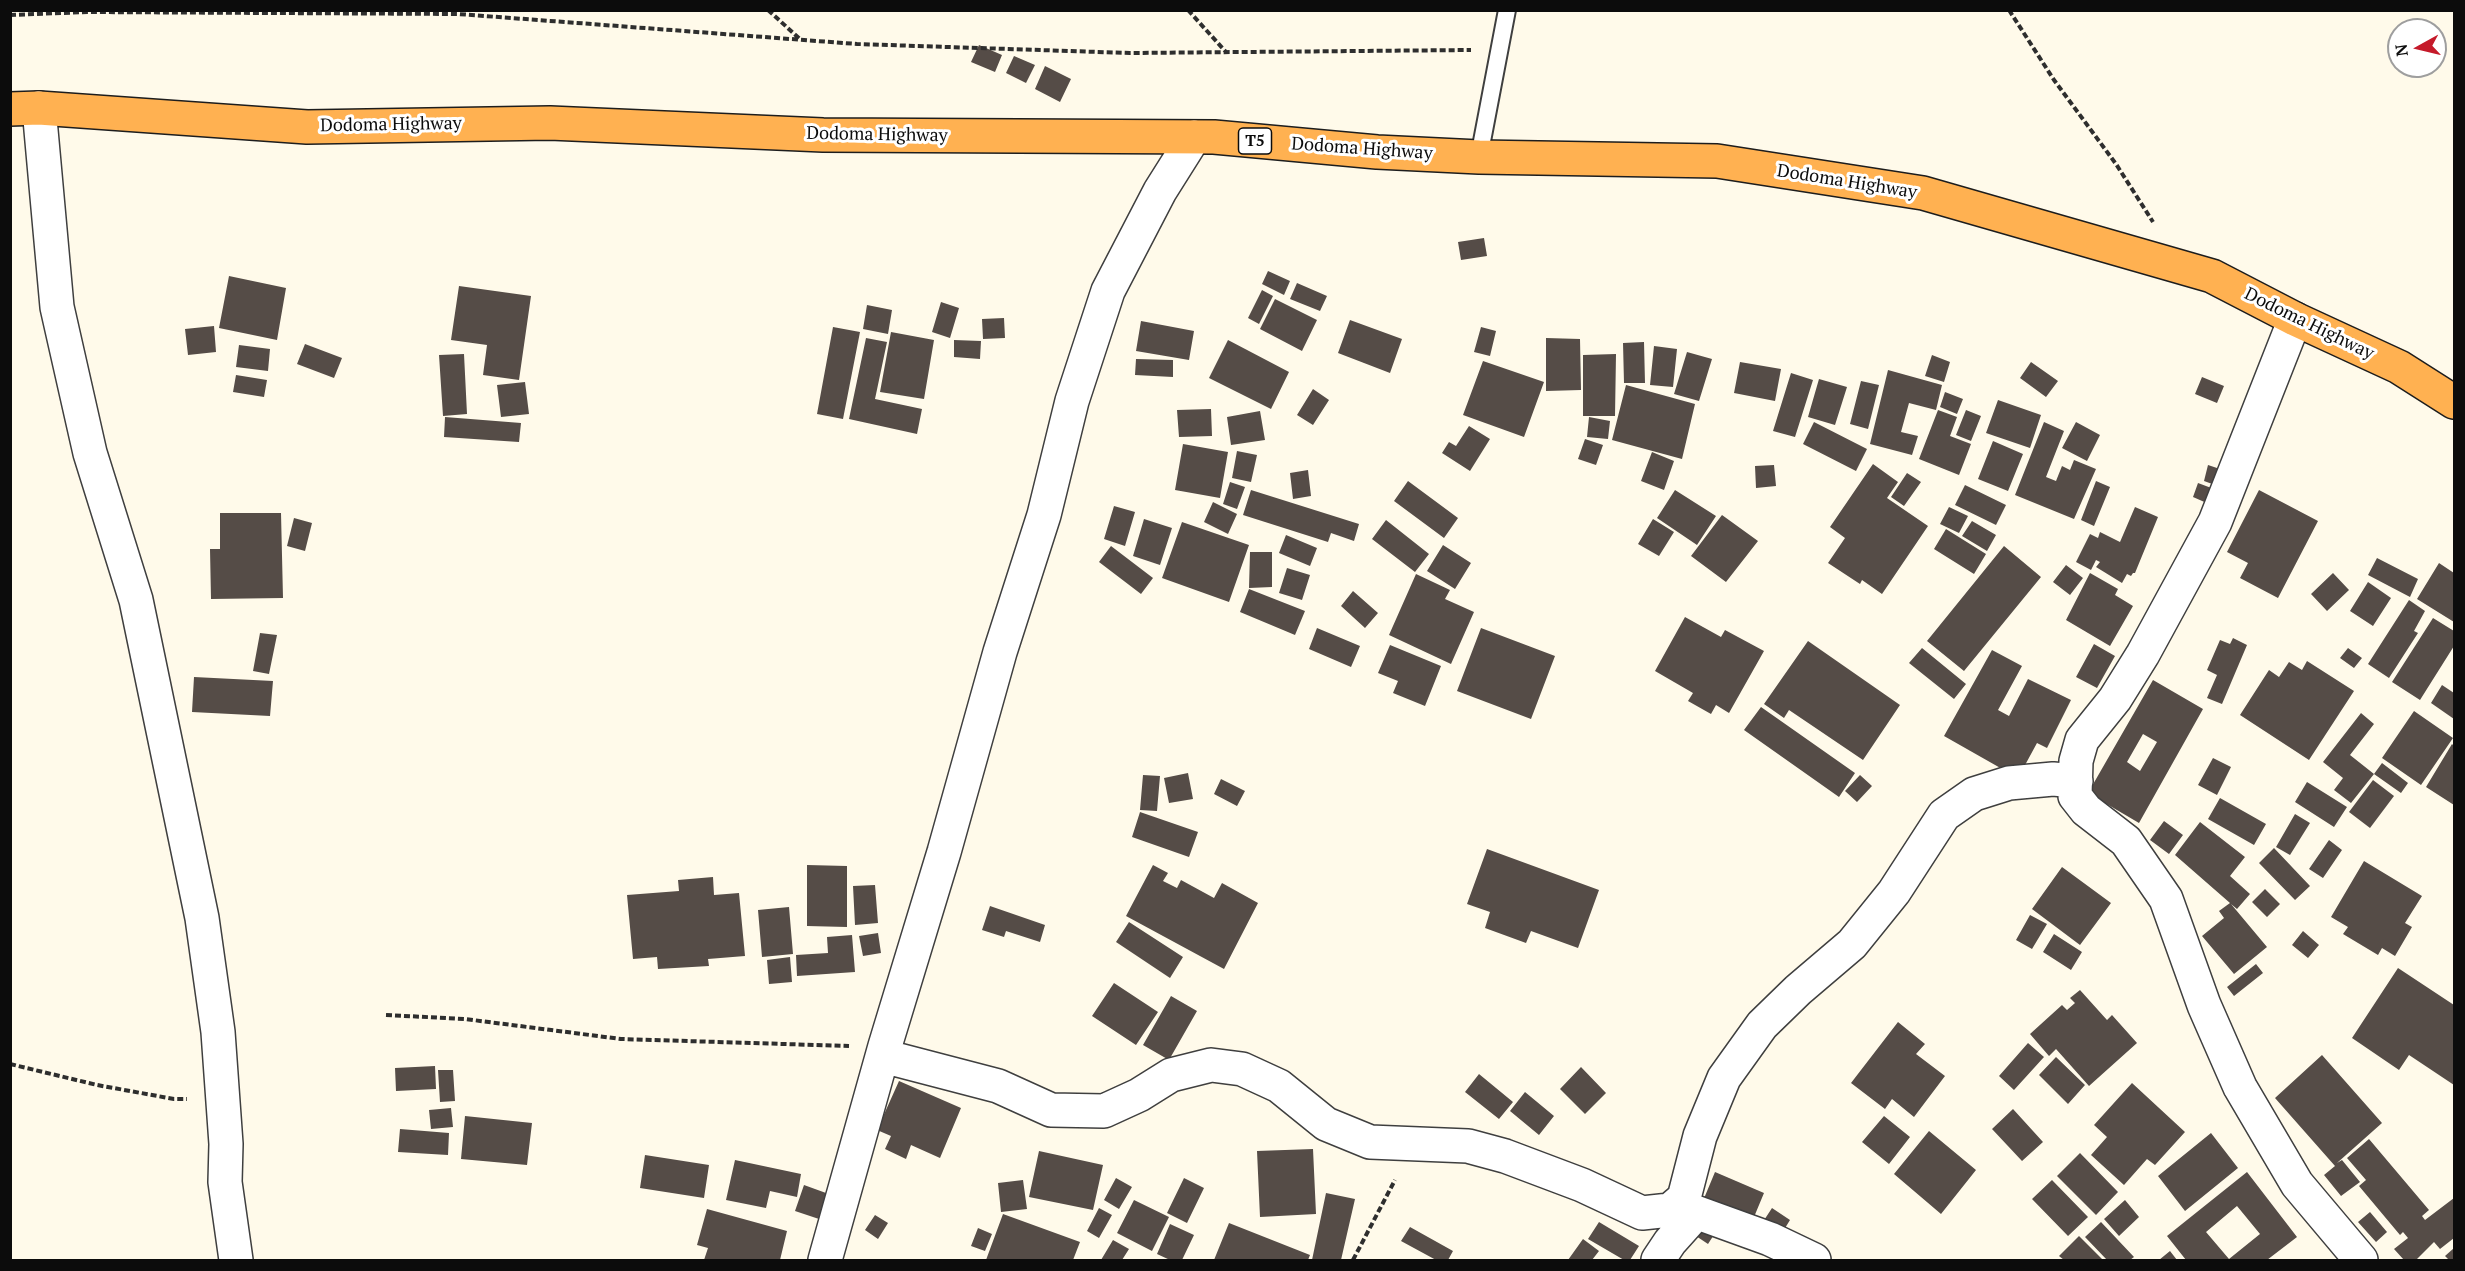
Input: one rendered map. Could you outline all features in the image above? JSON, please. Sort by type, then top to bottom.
[{"type":"highway","name":"Dodoma Highway","points":[[25,108],[307,127],[550,123],[823,135],[1194,137],[1377,152],[1479,157],[1717,161],[1923,193],[2212,276],[2295,319],[2399,367],[2454,402]]},
{"type":"street","points":[[25,108],[57,308],[90,453],[136,600],[202,918],[218,1032],[226,1144],[225,1182],[236,1260]]},
{"type":"street","points":[[825,1260],[1000,652],[1044,515],[1072,401],[1108,291],[1160,191],[1194,137]]},
{"type":"street","points":[[2295,319],[2215,522],[2143,654],[2115,699],[2082,740],[2076,761],[2075,796],[2086,810],[2126,841],[2166,899],[2204,1005],[2240,1087],[2297,1184],[2361,1260]]},
{"type":"street","points":[[1658,1260],[1670,1242],[1686,1209],[1684,1198],[1700,1136],[1724,1078],[1762,1025],[1798,990],[1852,944],[1894,892],[1944,815],[1974,794],[2009,783],[2053,779],[2076,781]]},
{"type":"street","points":[[884,1051],[998,1086],[1051,1110],[1104,1111],[1139,1095],[1172,1075],[1210,1065],[1242,1069],[1279,1086],[1326,1124],[1370,1142],[1468,1146],[1505,1156],[1582,1185],[1642,1213],[1686,1209],[1770,1239],[1814,1260]]},
{"type":"lane","points":[[1479,157],[1507,10]]},
{"type":"path","points":[[768,10],[802,40]]},
{"type":"path","points":[[1188,10],[1227,52]]},
{"type":"path","points":[[2009,10],[2054,80],[2116,164],[2179,266]]},
{"type":"path","points":[[10,15],[87,12],[458,14],[857,44],[1118,53],[1499,50]]},
{"type":"path","points":[[386,1015],[465,1019],[621,1039],[884,1051]]},
{"type":"path","points":[[10,1064],[97,1085],[174,1099],[223,1097]]},
{"type":"path","points":[[1353,1260],[1413,1145]]},
{"type":"building","points":[[979,45],[1002,55],[995,72],[971,62]]},
{"type":"building","points":[[1014,56],[1035,65],[1026,83],[1006,73]]},
{"type":"building","points":[[1045,66],[1071,79],[1060,102],[1035,89]]},
{"type":"building","points":[[1484,238],[1487,256],[1461,260],[1458,242]]},
{"type":"building","points":[[1268,271],[1290,281],[1284,295],[1262,284]]},
{"type":"building","points":[[229,276],[286,288],[277,340],[219,328]]},
{"type":"building","points":[[1297,283],[1327,296],[1320,311],[1290,299]]},
{"type":"building","points":[[459,286],[531,296],[519,380],[483,375],[487,345],[451,340]]},
{"type":"building","points":[[1262,290],[1273,296],[1259,324],[1248,318]]},
{"type":"building","points":[[1275,299],[1317,320],[1302,351],[1260,329]]},
{"type":"building","points":[[941,302],[959,308],[950,338],[932,332]]},
{"type":"building","points":[[867,305],[892,310],[888,334],[863,329]]},
{"type":"building","points":[[1004,318],[1005,338],[983,339],[982,319]]},
{"type":"building","points":[[1350,320],[1402,339],[1390,373],[1338,353]]},
{"type":"building","points":[[1141,321],[1194,331],[1189,360],[1136,351]]},
{"type":"building","points":[[214,326],[216,352],[188,355],[185,329]]},
{"type":"building","points":[[833,327],[860,332],[843,419],[817,414]]},
{"type":"building","points":[[1481,327],[1496,331],[1490,356],[1474,352]]},
{"type":"building","points":[[891,332],[934,340],[924,399],[880,392]]},
{"type":"building","points":[[866,338],[887,342],[875,399],[922,409],[917,434],[849,419]]},
{"type":"building","points":[[1546,338],[1580,339],[1581,390],[1546,391]]},
{"type":"building","points":[[954,340],[981,341],[980,359],[954,357]]},
{"type":"building","points":[[1228,340],[1289,372],[1271,409],[1209,378]]},
{"type":"building","points":[[1644,342],[1645,383],[1624,383],[1623,343]]},
{"type":"building","points":[[305,344],[342,358],[334,378],[297,364]]},
{"type":"building","points":[[239,345],[270,349],[268,371],[236,367]]},
{"type":"building","points":[[1654,346],[1677,349],[1673,387],[1650,385]]},
{"type":"building","points":[[1687,352],[1712,359],[1699,401],[1674,394]]},
{"type":"building","points":[[464,354],[467,414],[443,416],[439,355]]},
{"type":"building","points":[[1616,354],[1615,416],[1583,416],[1583,355]]},
{"type":"building","points":[[1932,355],[1950,362],[1944,382],[1925,376]]},
{"type":"building","points":[[1136,359],[1173,360],[1173,377],[1135,375]]},
{"type":"building","points":[[1483,361],[1544,382],[1524,437],[1463,415]]},
{"type":"building","points":[[1740,362],[1781,369],[1775,401],[1734,393]]},
{"type":"building","points":[[2031,362],[2058,381],[2046,397],[2020,378]]},
{"type":"building","points":[[1888,370],[1942,385],[1936,410],[1909,403],[1901,432],[1918,436],[1912,455],[1870,444]]},
{"type":"building","points":[[1791,373],[1813,380],[1795,437],[1773,431]]},
{"type":"building","points":[[236,375],[267,380],[264,397],[233,392]]},
{"type":"building","points":[[2202,377],[2224,386],[2217,403],[2195,394]]},
{"type":"building","points":[[1819,379],[1847,387],[1835,425],[1808,417]]},
{"type":"building","points":[[1861,381],[1879,385],[1868,429],[1850,424]]},
{"type":"building","points":[[525,382],[529,414],[501,417],[497,385]]},
{"type":"building","points":[[1626,385],[1695,404],[1682,459],[1612,440]]},
{"type":"building","points":[[1313,389],[1329,400],[1313,425],[1297,415]]},
{"type":"building","points":[[1945,392],[1963,399],[1957,414],[1940,407]]},
{"type":"building","points":[[1998,400],[2041,415],[2030,448],[1986,433]]},
{"type":"building","points":[[1211,409],[1212,436],[1179,437],[1177,410]]},
{"type":"building","points":[[1938,410],[1957,417],[1950,436],[1971,444],[1959,475],[1919,459]]},
{"type":"building","points":[[1966,410],[1981,416],[1971,441],[1956,435]]},
{"type":"building","points":[[1260,411],[1265,440],[1231,445],[1227,417]]},
{"type":"building","points":[[445,417],[521,423],[519,442],[444,437]]},
{"type":"building","points":[[1589,417],[1610,421],[1608,439],[1587,437]]},
{"type":"building","points":[[1814,422],[1867,449],[1856,471],[1803,444]]},
{"type":"building","points":[[2044,422],[2064,431],[2046,477],[2056,481],[2062,466],[2070,470],[2074,460],[2096,469],[2074,519],[2015,495]]},
{"type":"building","points":[[2076,422],[2100,435],[2087,461],[2062,448]]},
{"type":"building","points":[[1469,426],[1490,439],[1470,471],[1442,453],[1449,442],[1456,446]]},
{"type":"building","points":[[1585,439],[1603,445],[1596,465],[1578,459]]},
{"type":"building","points":[[1993,441],[2023,454],[2008,491],[1978,479]]},
{"type":"building","points":[[1183,444],[1228,452],[1220,498],[1175,490]]},
{"type":"building","points":[[1237,451],[1257,455],[1251,482],[1232,478]]},
{"type":"building","points":[[1652,452],[1674,461],[1664,490],[1641,481]]},
{"type":"building","points":[[1873,464],[1898,482],[1887,498],[1928,526],[1882,594],[1862,580],[1860,584],[1828,563],[1845,538],[1830,527]]},
{"type":"building","points":[[1774,465],[1776,486],[1756,488],[1755,466]]},
{"type":"building","points":[[2208,465],[2232,473],[2226,489],[2204,481]]},
{"type":"building","points":[[1308,470],[1311,496],[1293,499],[1290,473]]},
{"type":"building","points":[[1907,473],[1921,482],[1904,506],[1891,497]]},
{"type":"building","points":[[1408,481],[1458,518],[1444,538],[1394,501]]},
{"type":"building","points":[[2096,481],[2110,487],[2094,526],[2081,520]]},
{"type":"building","points":[[1230,482],[1245,487],[1237,509],[1223,504]]},
{"type":"building","points":[[2198,483],[2214,489],[2209,504],[2193,497]]},
{"type":"building","points":[[1965,485],[2006,505],[1996,525],[1955,505]]},
{"type":"building","points":[[1251,490],[1359,524],[1354,541],[1331,533],[1328,542],[1243,515]]},
{"type":"building","points":[[1675,490],[1716,516],[1697,545],[1657,518]]},
{"type":"building","points":[[2259,490],[2318,521],[2278,598],[2240,578],[2248,563],[2227,552]]},
{"type":"building","points":[[1213,502],[1237,514],[1228,534],[1204,522]]},
{"type":"building","points":[[1114,506],[1135,512],[1125,546],[1104,539]]},
{"type":"building","points":[[1949,507],[1968,516],[1959,533],[1940,524]]},
{"type":"building","points":[[2135,507],[2158,517],[2135,573],[2131,576],[2127,574],[2122,583],[2096,567],[2100,562],[2096,560],[2091,570],[2076,562],[2090,534],[2098,538],[2100,532],[2120,542]]},
{"type":"building","points":[[220,513],[281,513],[283,598],[211,599],[210,549],[220,549]]},
{"type":"building","points":[[1722,515],[1758,541],[1726,582],[1691,556]]},
{"type":"building","points":[[294,518],[312,523],[305,551],[287,546]]},
{"type":"building","points":[[1144,519],[1172,528],[1160,565],[1133,556]]},
{"type":"building","points":[[1653,519],[1674,532],[1659,556],[1638,544]]},
{"type":"building","points":[[1386,520],[1429,554],[1415,572],[1372,539]]},
{"type":"building","points":[[1972,521],[1996,535],[1987,551],[1962,536]]},
{"type":"building","points":[[1182,522],[1249,545],[1229,602],[1162,578]]},
{"type":"building","points":[[1946,529],[1986,554],[1974,574],[1934,549]]},
{"type":"building","points":[[1286,535],[1317,548],[1310,566],[1279,553]]},
{"type":"building","points":[[1443,545],[1471,563],[1455,589],[1427,571]]},
{"type":"building","points":[[1111,546],[1153,578],[1141,594],[1099,562]]},
{"type":"building","points":[[2004,546],[2041,577],[1964,671],[1927,641]]},
{"type":"building","points":[[1250,552],[1272,552],[1272,587],[1249,588]]},
{"type":"building","points":[[2377,558],[2418,579],[2410,597],[2368,575]]},
{"type":"building","points":[[2439,563],[2454,573],[2454,622],[2417,599]]},
{"type":"building","points":[[2066,565],[2083,578],[2070,595],[2053,582]]},
{"type":"building","points":[[1287,568],[1310,575],[1302,600],[1279,593]]},
{"type":"building","points":[[2090,573],[2118,589],[2115,595],[2133,606],[2110,646],[2066,620]]},
{"type":"building","points":[[2333,573],[2349,590],[2327,611],[2311,594]]},
{"type":"building","points":[[1416,574],[1450,590],[1445,599],[1474,612],[1451,664],[1389,635]]},
{"type":"building","points":[[2368,582],[2391,598],[2373,626],[2350,611]]},
{"type":"building","points":[[1249,589],[1305,611],[1295,635],[1240,612]]},
{"type":"building","points":[[1353,591],[1378,613],[1365,628],[1341,606]]},
{"type":"building","points":[[2409,600],[2425,611],[2414,631],[2418,633],[2389,678],[2368,664]]},
{"type":"building","points":[[1685,617],[1721,637],[1725,630],[1764,651],[1729,713],[1716,705],[1711,714],[1688,701],[1693,693],[1655,671]]},
{"type":"building","points":[[2433,618],[2454,631],[2454,646],[2420,700],[2392,682]]},
{"type":"building","points":[[1317,628],[1360,646],[1351,667],[1309,649]]},
{"type":"building","points":[[1481,628],[1555,656],[1531,719],[1457,691]]},
{"type":"building","points":[[260,633],[277,635],[269,674],[253,671]]},
{"type":"building","points":[[2233,638],[2247,645],[2222,704],[2207,698],[2217,675],[2207,670],[2220,640],[2230,644]]},
{"type":"building","points":[[1808,641],[1900,705],[1863,760],[1789,710],[1784,718],[1764,704]]},
{"type":"building","points":[[2094,644],[2115,656],[2097,688],[2076,677]]},
{"type":"building","points":[[1390,645],[1441,666],[1425,706],[1393,693],[1398,681],[1378,673]]},
{"type":"building","points":[[1922,648],[1966,684],[1954,699],[1909,663]]},
{"type":"building","points":[[2348,648],[2362,658],[2354,668],[2340,658]]},
{"type":"building","points":[[1992,650],[2022,666],[1998,710],[2009,716],[2028,679],[2071,700],[2047,748],[2037,743],[2018,778],[1944,736]]},
{"type":"building","points":[[2307,661],[2354,691],[2309,760],[2240,715],[2269,670],[2279,677],[2289,662],[2302,670]]},
{"type":"building","points":[[194,677],[273,681],[270,716],[192,712]]},
{"type":"building","points":[[2153,680],[2203,709],[2139,823],[2088,793]],"holes":[[[2143,734],[2157,742],[2140,771],[2127,762]]]},
{"type":"building","points":[[2442,685],[2454,693],[2454,719],[2431,703]]},
{"type":"building","points":[[1761,707],[1855,773],[1839,797],[1744,730]]},
{"type":"building","points":[[2414,711],[2453,738],[2421,785],[2382,758]]},
{"type":"building","points":[[2361,713],[2374,724],[2350,755],[2374,774],[2351,803],[2334,790],[2343,778],[2323,762]]},
{"type":"building","points":[[2452,744],[2454,746],[2454,805],[2426,787]]},
{"type":"building","points":[[2213,758],[2231,767],[2217,795],[2198,785]]},
{"type":"building","points":[[2382,763],[2408,783],[2401,793],[2374,774]]},
{"type":"building","points":[[1188,773],[1193,799],[1169,803],[1164,778]]},
{"type":"building","points":[[1143,775],[1160,776],[1157,811],[1140,810]]},
{"type":"building","points":[[1860,775],[1872,786],[1857,802],[1845,791]]},
{"type":"building","points":[[1221,779],[1245,791],[1237,806],[1214,794]]},
{"type":"building","points":[[2373,780],[2394,796],[2370,828],[2349,812]]},
{"type":"building","points":[[2307,782],[2347,807],[2334,827],[2295,802]]},
{"type":"building","points":[[2220,798],[2266,824],[2254,845],[2208,819]]},
{"type":"building","points":[[1140,812],[1198,832],[1189,857],[1132,837]]},
{"type":"building","points":[[2295,814],[2310,823],[2290,855],[2276,847]]},
{"type":"building","points":[[2164,821],[2183,835],[2169,854],[2150,840]]},
{"type":"building","points":[[2200,822],[2245,857],[2230,876],[2250,894],[2237,909],[2231,904],[2267,947],[2234,974],[2202,936],[2224,918],[2219,911],[2230,903],[2175,855]]},
{"type":"building","points":[[2329,840],[2342,850],[2323,878],[2309,869]]},
{"type":"building","points":[[2274,848],[2310,886],[2295,900],[2259,863]]},
{"type":"building","points":[[1487,849],[1599,890],[1578,948],[1531,931],[1526,943],[1485,928],[1490,912],[1467,904]]},
{"type":"building","points":[[2364,861],[2422,896],[2405,923],[2412,927],[2395,956],[2382,948],[2378,955],[2343,934],[2348,927],[2331,917]]},
{"type":"building","points":[[807,865],[847,866],[847,927],[807,926]]},
{"type":"building","points":[[1153,865],[1168,873],[1163,881],[1177,888],[1181,880],[1214,898],[1222,883],[1258,903],[1224,969],[1126,916]]},
{"type":"building","points":[[2062,867],[2111,903],[2080,945],[2032,909]]},
{"type":"building","points":[[713,877],[714,895],[739,893],[745,956],[708,959],[709,966],[658,969],[657,957],[633,959],[627,895],[679,891],[678,880]]},
{"type":"building","points":[[875,885],[878,923],[855,925],[853,886]]},
{"type":"building","points":[[2265,889],[2280,904],[2267,917],[2252,902]]},
{"type":"building","points":[[990,906],[1045,925],[1040,942],[1006,931],[1004,937],[982,930]]},
{"type":"building","points":[[789,907],[793,954],[762,957],[758,910]]},
{"type":"building","points":[[2030,915],[2047,924],[2032,949],[2016,940]]},
{"type":"building","points":[[1129,922],[1183,957],[1170,978],[1116,942]]},
{"type":"building","points":[[2303,931],[2319,945],[2308,958],[2292,945]]},
{"type":"building","points":[[878,933],[881,953],[863,956],[859,936]]},
{"type":"building","points":[[2054,934],[2082,952],[2071,970],[2043,952]]},
{"type":"building","points":[[852,935],[855,972],[797,976],[796,955],[828,953],[827,937]]},
{"type":"building","points":[[790,957],[792,982],[769,984],[767,960]]},
{"type":"building","points":[[2256,964],[2263,973],[2234,996],[2227,987]]},
{"type":"building","points":[[2398,968],[2454,1005],[2454,1085],[2409,1055],[2399,1070],[2352,1038]]},
{"type":"building","points":[[1114,983],[1158,1012],[1136,1045],[1092,1016]]},
{"type":"building","points":[[2080,990],[2107,1020],[2112,1015],[2137,1043],[2089,1086],[2056,1049],[2049,1056],[2030,1034],[2062,1005],[2067,1010],[2075,1003],[2070,998]]},
{"type":"building","points":[[1171,996],[1197,1011],[1169,1060],[1143,1045]]},
{"type":"building","points":[[1898,1022],[1925,1044],[1916,1054],[1945,1076],[1914,1117],[1892,1099],[1885,1109],[1851,1083]]},
{"type":"building","points":[[2028,1043],[2044,1057],[2014,1090],[1999,1076]]},
{"type":"building","points":[[2322,1055],[2382,1123],[2337,1163],[2342,1160],[2360,1182],[2341,1196],[2324,1175],[2335,1166],[2275,1098]]},
{"type":"building","points":[[2056,1057],[2085,1085],[2068,1104],[2039,1075]]},
{"type":"building","points":[[435,1066],[436,1089],[396,1091],[395,1068]]},
{"type":"building","points":[[1581,1067],[1606,1093],[1585,1114],[1560,1089]]},
{"type":"building","points":[[438,1070],[453,1070],[455,1101],[440,1102]]},
{"type":"building","points":[[1479,1074],[1513,1102],[1499,1119],[1465,1092]]},
{"type":"building","points":[[899,1081],[961,1108],[940,1158],[911,1145],[906,1159],[885,1149],[891,1136],[877,1130]]},
{"type":"building","points":[[2132,1083],[2185,1132],[2155,1165],[2147,1159],[2124,1185],[2091,1155],[2107,1137],[2094,1125]]},
{"type":"building","points":[[1525,1092],[1554,1116],[1539,1135],[1510,1111]]},
{"type":"building","points":[[451,1108],[453,1127],[431,1129],[429,1110]]},
{"type":"building","points":[[2013,1109],[2043,1142],[2022,1161],[1992,1129]]},
{"type":"building","points":[[465,1116],[532,1123],[527,1165],[461,1159]]},
{"type":"building","points":[[1884,1116],[1910,1137],[1889,1164],[1862,1142]]},
{"type":"building","points":[[400,1129],[449,1133],[448,1155],[398,1152]]},
{"type":"building","points":[[1929,1131],[1976,1170],[1941,1214],[1894,1174]]},
{"type":"building","points":[[2211,1133],[2238,1168],[2185,1211],[2158,1176]]},
{"type":"building","points":[[2369,1139],[2429,1210],[2422,1216],[2425,1220],[2454,1198],[2454,1238],[2440,1249],[2434,1242],[2416,1260],[2404,1260],[2394,1249],[2408,1238],[2403,1232],[2400,1235],[2359,1186],[2366,1180],[2347,1158]]},
{"type":"building","points":[[1313,1149],[1316,1214],[1260,1217],[1257,1151]]},
{"type":"building","points":[[1039,1151],[1103,1165],[1093,1210],[1029,1197]]},
{"type":"building","points":[[2080,1153],[2118,1192],[2096,1215],[2057,1176]]},
{"type":"building","points":[[645,1155],[709,1165],[704,1198],[640,1188]]},
{"type":"building","points":[[735,1160],[801,1174],[797,1197],[770,1191],[766,1208],[726,1200]]},
{"type":"building","points":[[1715,1172],[1764,1193],[1749,1229],[1700,1208]]},
{"type":"building","points":[[2247,1172],[2297,1237],[2267,1260],[2186,1260],[2167,1236]],"holes":[[[2237,1206],[2260,1234],[2229,1259],[2206,1232]]]},
{"type":"building","points":[[1116,1178],[1132,1187],[1119,1209],[1104,1200]]},
{"type":"building","points":[[1184,1178],[1204,1188],[1187,1223],[1167,1213]]},
{"type":"building","points":[[1023,1180],[1027,1209],[1001,1212],[998,1183]]},
{"type":"building","points":[[2052,1180],[2088,1217],[2068,1236],[2032,1199]]},
{"type":"building","points":[[804,1185],[837,1197],[828,1222],[795,1211]]},
{"type":"building","points":[[1326,1193],[1355,1199],[1341,1260],[1312,1260]]},
{"type":"building","points":[[1134,1200],[1169,1217],[1152,1251],[1117,1233]]},
{"type":"building","points":[[2125,1200],[2139,1217],[2119,1236],[2104,1219]]},
{"type":"building","points":[[1099,1208],[1112,1215],[1099,1238],[1087,1231]]},
{"type":"building","points":[[1772,1208],[1790,1220],[1774,1246],[1755,1234]]},
{"type":"building","points":[[707,1209],[787,1231],[780,1260],[704,1260],[708,1248],[697,1245]]},
{"type":"building","points":[[2370,1212],[2387,1232],[2376,1242],[2358,1222]]},
{"type":"building","points":[[1003,1214],[1080,1242],[1073,1260],[986,1260]]},
{"type":"building","points":[[875,1215],[888,1223],[878,1239],[865,1230]]},
{"type":"building","points":[[1599,1222],[1639,1246],[1630,1260],[1624,1260],[1588,1239]]},
{"type":"building","points":[[2101,1222],[2134,1257],[2130,1260],[2107,1260],[2085,1237]]},
{"type":"building","points":[[1229,1223],[1310,1255],[1308,1260],[1214,1260]]},
{"type":"building","points":[[1170,1224],[1194,1235],[1182,1260],[1170,1260],[1157,1254]]},
{"type":"building","points":[[1410,1227],[1453,1251],[1448,1260],[1436,1260],[1401,1241]]},
{"type":"building","points":[[1719,1227],[1708,1244],[1684,1228]]},
{"type":"building","points":[[978,1228],[992,1234],[985,1251],[971,1246]]},
{"type":"building","points":[[2079,1236],[2103,1260],[2064,1260],[2059,1256]]},
{"type":"building","points":[[1583,1239],[1599,1251],[1592,1260],[1568,1260]]},
{"type":"building","points":[[1113,1240],[1129,1249],[1122,1260],[1101,1260]]},
{"type":"building","points":[[2454,1248],[2454,1260],[2449,1260],[2445,1256]]},
{"type":"building","points":[[2170,1251],[2177,1260],[2159,1260]]}]
